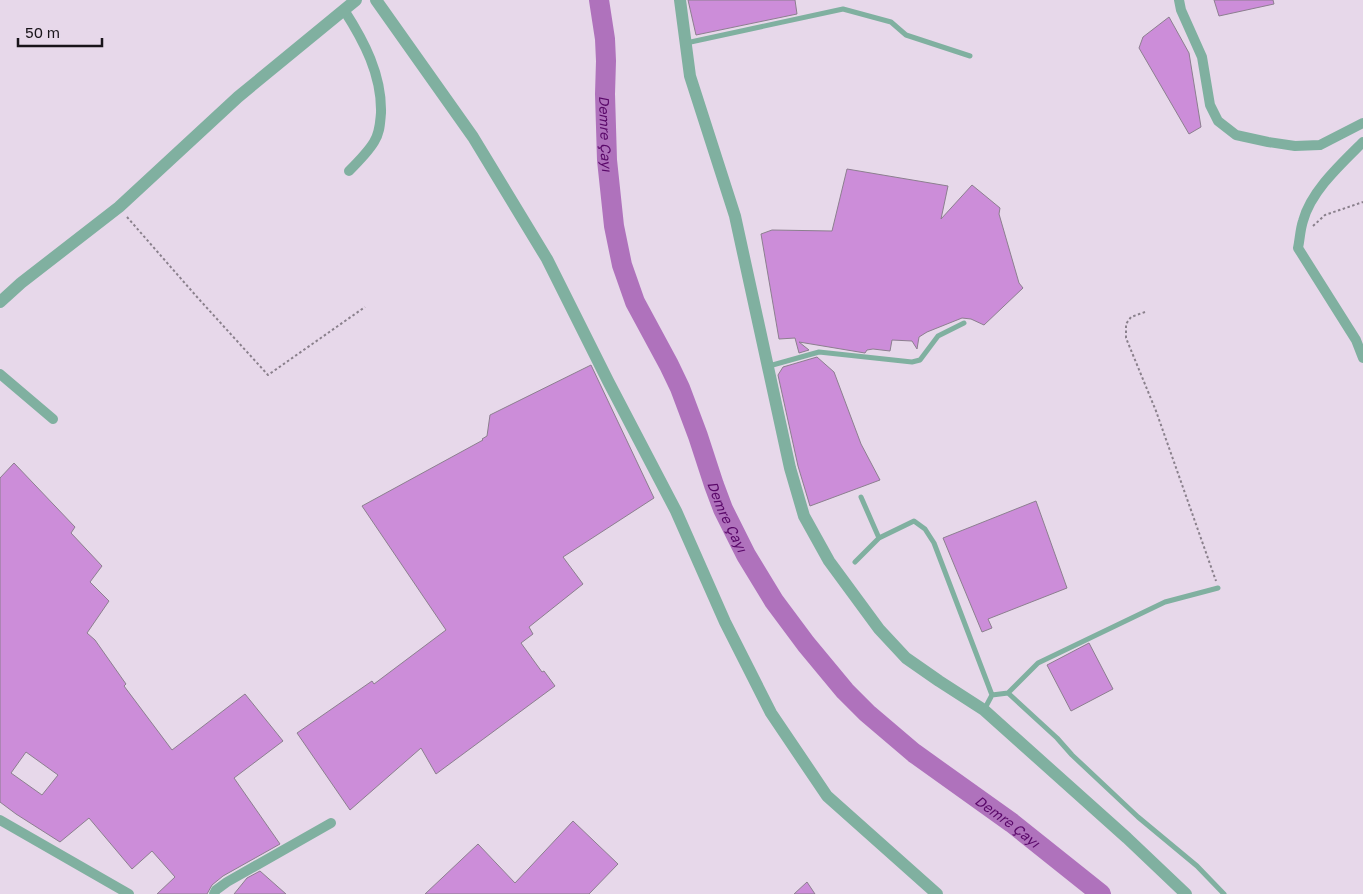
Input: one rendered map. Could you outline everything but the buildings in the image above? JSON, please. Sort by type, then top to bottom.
[{"type":"street","points":[[376,0],[473,137],[547,259],[676,511],[724,622],[771,713],[827,796],[937,894]]},
{"type":"street","points":[[680,0],[690,76],[735,216],[790,468],[804,516],[829,561],[879,630],[906,658],[984,710],[1127,838],[1186,894]]},
{"type":"street","points":[[1179,0],[1181,10],[1202,58],[1210,105],[1218,121],[1236,135],[1296,146],[1320,145],[1363,123]]},
{"type":"street","points":[[0,302],[21,283],[119,207],[238,97],[349,4],[375,69],[381,101],[380,127],[374,142],[349,171]]},
{"type":"street","points":[[1363,142],[1343,162],[1313,198],[1303,221],[1298,248],[1356,340],[1363,358]]},
{"type":"street","points":[[0,374],[53,419]]},
{"type":"street","points":[[0,820],[129,894]]},
{"type":"street","points":[[214,894],[216,890],[227,882],[331,823]]},
{"type":"lane","points":[[686,43],[843,9],[891,22],[906,35],[970,56]]},
{"type":"lane","points":[[768,366],[818,352],[912,362],[920,360],[938,336],[964,324]]},
{"type":"lane","points":[[861,497],[879,538]]},
{"type":"lane","points":[[855,562],[879,538],[914,521],[925,529],[934,544],[992,695],[984,710]]},
{"type":"lane","points":[[992,695],[1008,693],[1038,663],[1165,602],[1218,588]]},
{"type":"lane","points":[[1008,693],[1138,817],[1197,866],[1224,894]]},
{"type":"path","points":[[1300,237],[1325,215],[1363,202]]},
{"type":"path","points":[[119,207],[268,375],[365,307]]},
{"type":"path","points":[[1144,312],[1131,317],[1126,324],[1126,338],[1156,412],[1218,588]]},
{"type":"waterway","name":"Demre Çayı","points":[[599,0],[605,39],[607,160],[614,226],[622,265],[635,302],[680,388],[723,509],[746,555],[774,601],[806,644],[845,691],[867,713],[914,753],[1012,823],[1101,894]]}]
